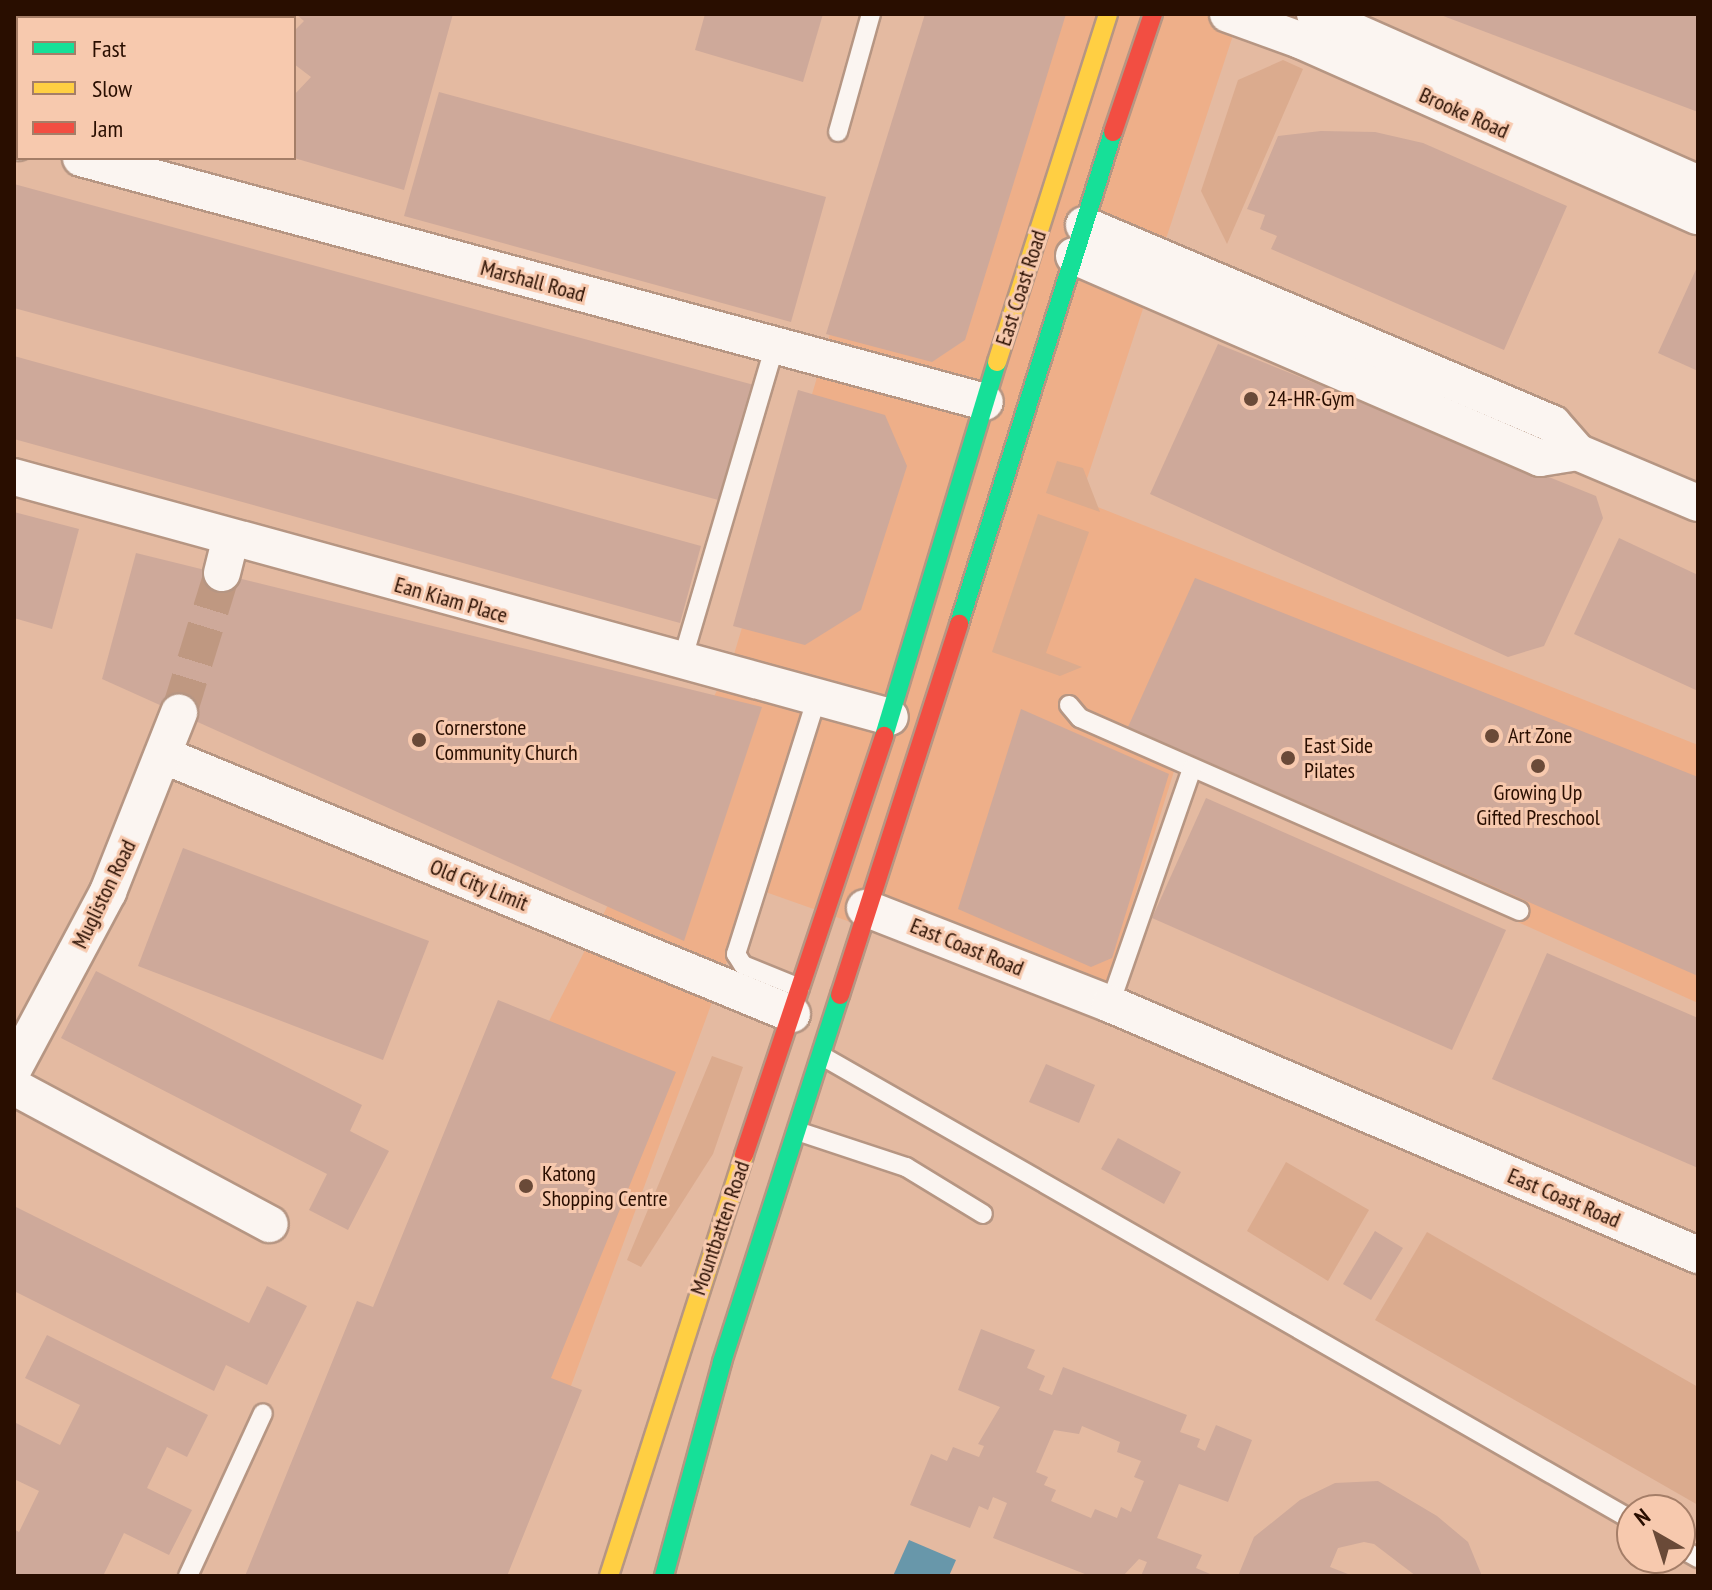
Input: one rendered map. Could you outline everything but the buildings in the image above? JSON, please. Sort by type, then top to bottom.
[{"type":"main road","name":"East Coast Road","points":[[835,882],[890,717],[985,402],[1108,14]]},
{"type":"main road","name":"East Coast Road","points":[[865,908],[1153,14]]},
{"type":"main road","name":"Mountbatten Road","points":[[609,1576],[835,882]]},
{"type":"main road","name":"Mountbatten Road","points":[[664,1576],[722,1362],[865,908]]},
{"type":"street","name":"Brooke Road","points":[[1228,14],[1300,40],[1698,216]]},
{"type":"street","name":"Brooke Road","points":[[1315,14],[1698,184]]},
{"type":"street","name":"Marshall Road","points":[[88,160],[985,402]]},
{"type":"street","points":[[1079,240],[1286,326],[1540,458],[1577,452],[1698,503]]},
{"type":"street","name":"Ean Kiam Place","points":[[14,477],[890,717]]},
{"type":"street","points":[[222,573],[231,538]]},
{"type":"street","name":"Mugliston Road","points":[[14,1068],[108,892],[165,756],[179,713]]},
{"type":"street","name":"Old City Limit","points":[[165,756],[796,1001]]},
{"type":"street","name":"East Coast Road","points":[[865,908],[1110,1004],[1698,1255]]},
{"type":"street","points":[[14,1087],[270,1224]]},
{"type":"lane","points":[[838,132],[871,14]]},
{"type":"lane","points":[[682,661],[775,346]]},
{"type":"lane","points":[[796,1001],[743,965],[736,954],[817,697]]},
{"type":"lane","points":[[1069,705],[1080,718],[1519,911]]},
{"type":"lane","points":[[1110,1004],[1192,769]]},
{"type":"lane","points":[[819,1055],[1616,1511]]},
{"type":"lane","points":[[795,1131],[906,1167],[983,1214]]},
{"type":"lane","points":[[188,1576],[263,1413]]},
{"type":"shaded area","points":[[926,14],[1240,14],[1080,500],[1698,745],[1698,1003],[1175,768],[1099,1010],[754,888],[501,1576],[267,1576],[732,661]]},
{"type":"shaded area","points":[[1283,60],[1303,69],[1227,244],[1201,191],[1238,80]]},
{"type":"shaded area","points":[[1057,461],[1083,468],[1100,512],[1046,493]]},
{"type":"shaded area","points":[[1038,514],[1089,532],[1046,653],[1082,667],[1060,676],[992,652]]},
{"type":"shaded area","points":[[712,1056],[743,1067],[713,1154],[641,1267],[627,1260]]},
{"type":"shaded area","points":[[1286,1162],[1369,1210],[1328,1281],[1247,1231]]},
{"type":"shaded area","points":[[1427,1232],[1698,1387],[1698,1505],[1696,1494],[1679,1494],[1375,1320]]},
{"type":"water","points":[[909,1540],[956,1560],[949,1576],[893,1576]]},
{"type":"tunnel","points":[[179,713],[222,573]]},
{"type":"traffic: fast","points":[[959,624],[1113,132]]},
{"type":"traffic: fast","points":[[884,736],[997,362]]},
{"type":"traffic: fast","points":[[664,1576],[722,1362],[840,995]]},
{"type":"traffic: slow","points":[[997,362],[1108,14]]},
{"type":"traffic: slow","points":[[609,1576],[744,1155]]},
{"type":"traffic: jam","points":[[1113,132],[1153,14]]},
{"type":"traffic: jam","points":[[840,995],[959,624]]},
{"type":"traffic: jam","points":[[744,1155],[884,736]]},
{"type":"place","name":"24-HR-Gym","points":[[1251,399]]},
{"type":"place","name":"Art Zone","points":[[1492,736]]},
{"type":"place","name":"Cornerstone Community Church","points":[[419,740]]},
{"type":"place","name":"East Side Pilates","points":[[1288,758]]},
{"type":"place","name":"Growing Up Gifted Preschool","points":[[1538,766]]},
{"type":"place","name":"Katong Shopping Centre","points":[[526,1186]]}]
